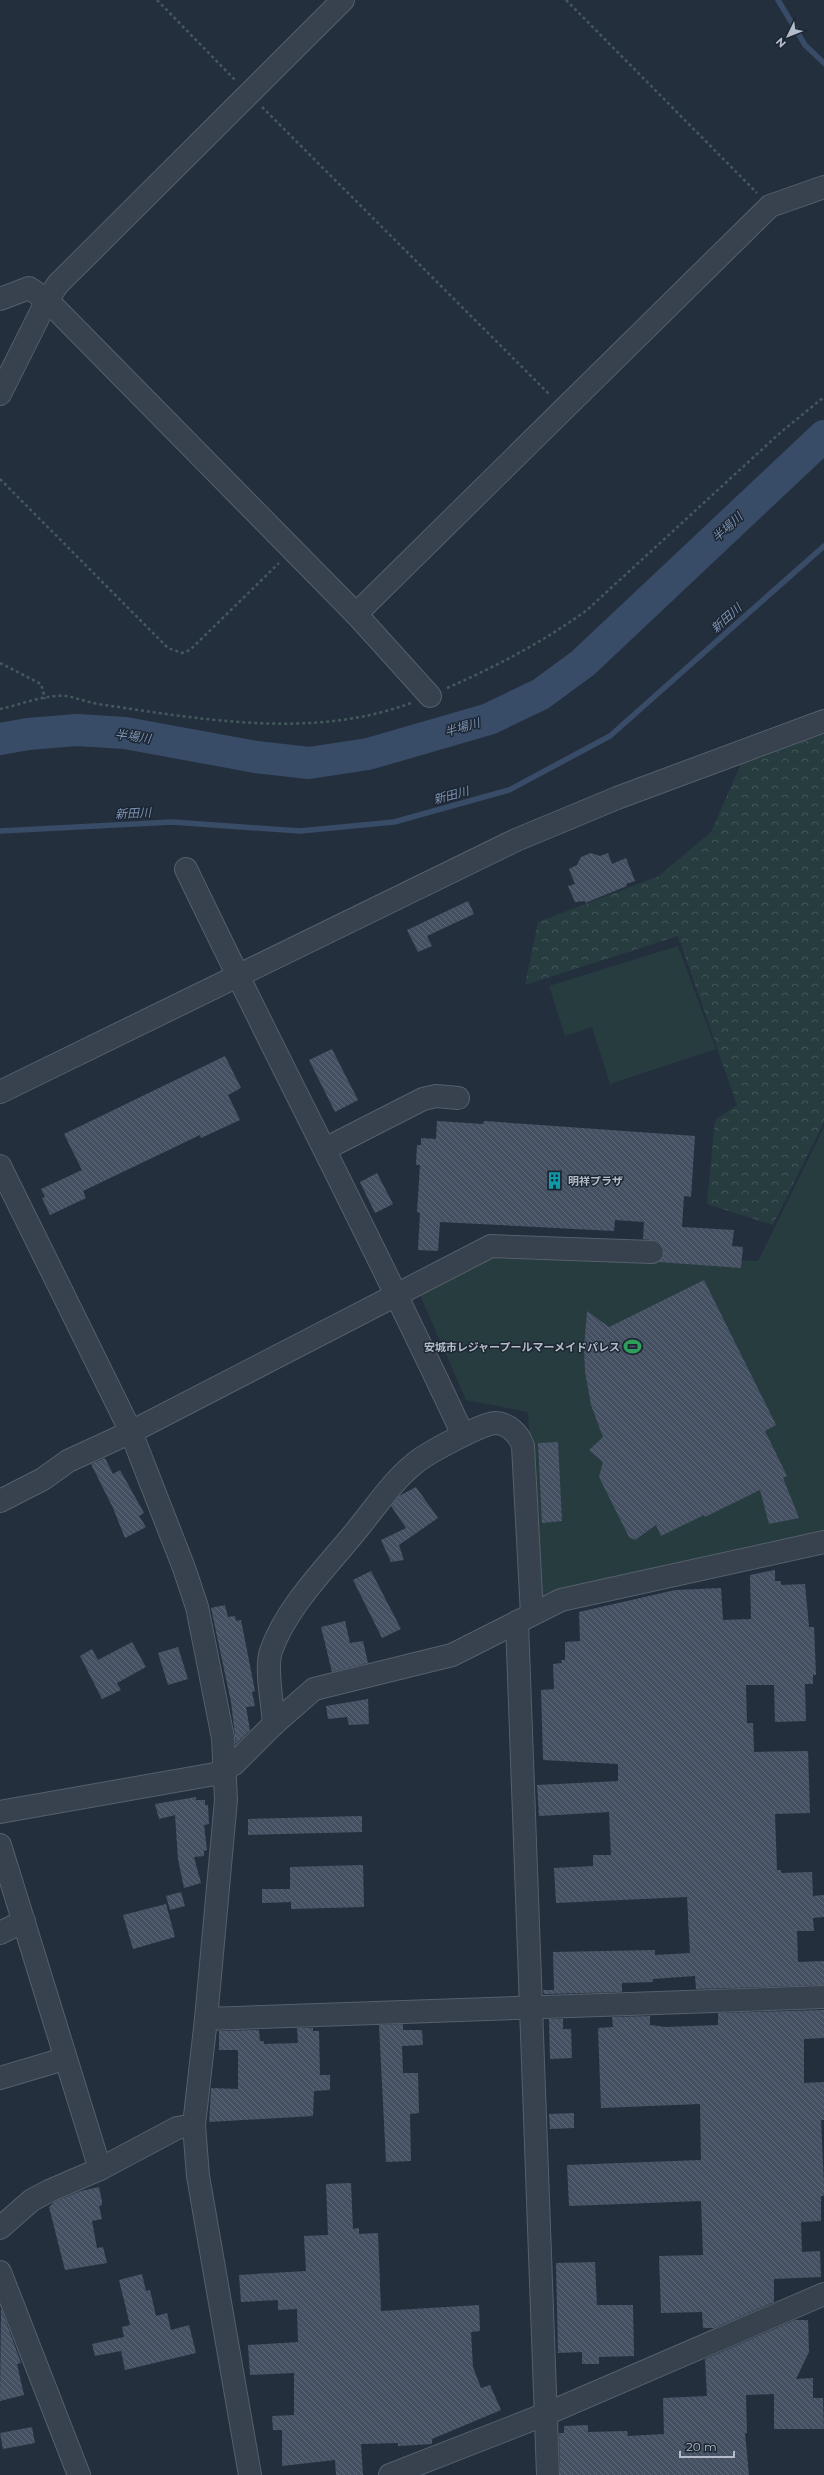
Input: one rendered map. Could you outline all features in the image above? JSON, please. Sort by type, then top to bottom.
[{"type":"street","points":[[0,394],[46,300],[72,268],[343,0]]},
{"type":"street","points":[[356,614],[770,206],[824,187]]},
{"type":"street","points":[[0,299],[30,288],[46,300],[356,614],[430,696]]},
{"type":"street","points":[[0,1092],[516,840],[617,798],[824,721]]},
{"type":"street","points":[[186,869],[238,977],[398,1294],[463,1435]]},
{"type":"street","points":[[325,1149],[423,1100],[436,1096],[458,1098]]},
{"type":"street","points":[[0,1166],[131,1432],[167,1518],[196,1607],[223,1738],[226,1800],[206,2019],[194,2125],[198,2176],[250,2475]]},
{"type":"street","points":[[0,1501],[43,1479],[68,1461],[131,1432],[491,1246],[652,1252]]},
{"type":"street","points":[[274,1724],[271,1653],[300,1598],[362,1524],[375,1505],[414,1463],[463,1435],[495,1423],[514,1430],[521,1438],[523,1446],[530,2007],[548,2475]]},
{"type":"street","points":[[0,1812],[215,1774],[234,1764],[274,1724],[314,1689],[452,1655],[561,1600],[591,1592],[824,1542]]},
{"type":"street","points":[[0,1845],[24,1921],[64,2059],[100,2169]]},
{"type":"street","points":[[0,1933],[24,1921]]},
{"type":"street","points":[[206,2019],[824,1997]]},
{"type":"street","points":[[0,2078],[64,2059]]},
{"type":"street","points":[[0,2228],[32,2200],[100,2169],[177,2128],[194,2125]]},
{"type":"street","points":[[0,2272],[79,2475]]},
{"type":"street","points":[[390,2475],[546,2414],[824,2294]]},
{"type":"path","points":[[157,0],[248,93],[564,408]]},
{"type":"path","points":[[566,0],[770,206]]},
{"type":"path","points":[[0,709],[65,696],[96,704],[236,722],[305,723],[393,710],[430,696],[492,668],[553,634],[587,610],[781,432],[824,397]]},
{"type":"path","points":[[0,478],[168,648],[182,653],[190,650],[292,550]]},
{"type":"path","points":[[0,663],[41,684],[45,699]]},
{"type":"green space","points":[[824,734],[824,1122],[773,1225],[707,1204],[715,1120],[737,1105],[678,936],[525,985],[538,922],[659,876],[711,832],[741,764]]},
{"type":"green space","points":[[678,946],[716,1049],[610,1084],[592,1027],[565,1036],[549,986]]},
{"type":"green space","name":"安城市レジャープールマーメイドパレス","points":[[824,1127],[824,1536],[545,1598],[538,1589],[528,1412],[466,1400],[419,1293],[498,1252],[758,1261]]},
{"type":"building","points":[[591,853],[600,856],[608,853],[612,864],[626,858],[635,881],[626,884],[627,886],[585,903],[585,901],[575,902],[568,886],[575,884],[569,869],[577,865],[581,857]]},
{"type":"building","points":[[468,901],[474,914],[427,936],[432,946],[418,952],[407,930]]},
{"type":"building","points":[[332,1049],[358,1100],[335,1112],[309,1060]]},
{"type":"building","points":[[225,1056],[241,1088],[228,1095],[240,1120],[201,1138],[200,1135],[83,1191],[86,1198],[50,1215],[42,1198],[45,1197],[41,1189],[82,1170],[64,1134]]},
{"type":"building","name":"明祥プラザ","points":[[437,1121],[483,1124],[484,1121],[695,1136],[691,1197],[684,1196],[682,1227],[734,1230],[732,1246],[743,1247],[741,1268],[659,1262],[664,1253],[663,1247],[658,1241],[643,1239],[644,1222],[615,1220],[614,1231],[440,1222],[438,1251],[418,1250],[420,1213],[417,1212],[420,1165],[416,1165],[417,1145],[421,1145],[421,1138],[436,1139]]},
{"type":"building","points":[[377,1173],[393,1204],[375,1213],[360,1182]]},
{"type":"building","points":[[704,1280],[776,1425],[765,1431],[787,1476],[783,1478],[799,1518],[769,1524],[760,1490],[705,1517],[704,1515],[661,1536],[656,1525],[635,1540],[629,1537],[599,1477],[603,1462],[589,1450],[603,1437],[591,1405],[585,1371],[584,1348],[587,1311],[609,1327]]},
{"type":"building","points":[[558,1442],[562,1521],[542,1523],[538,1443]]},
{"type":"building","points":[[105,1458],[113,1474],[120,1470],[144,1513],[139,1516],[146,1527],[125,1538],[113,1508],[91,1464]]},
{"type":"building","points":[[416,1487],[438,1518],[399,1545],[404,1560],[391,1562],[381,1540],[406,1528],[391,1506],[399,1496]]},
{"type":"building","points":[[775,1570],[775,1581],[781,1581],[781,1585],[805,1584],[809,1627],[814,1627],[816,1675],[813,1675],[813,1684],[805,1684],[806,1721],[775,1722],[774,1685],[746,1685],[747,1723],[753,1723],[754,1752],[808,1751],[810,1813],[775,1814],[777,1870],[781,1870],[781,1873],[812,1872],[813,1896],[824,1895],[824,1917],[813,1918],[814,1931],[797,1931],[798,1962],[824,1961],[824,1985],[696,1989],[695,1976],[653,1979],[653,1982],[622,1983],[622,1992],[544,1994],[543,1990],[554,1990],[553,1952],[655,1950],[655,1955],[690,1953],[687,1897],[556,1903],[554,1868],[593,1866],[593,1855],[611,1855],[609,1812],[539,1816],[537,1785],[618,1781],[618,1764],[543,1760],[541,1690],[554,1689],[553,1664],[562,1663],[561,1660],[565,1660],[565,1642],[580,1641],[579,1612],[675,1590],[721,1588],[723,1620],[751,1619],[750,1575]]},
{"type":"building","points":[[371,1571],[401,1629],[382,1638],[353,1580]]},
{"type":"building","points":[[225,1605],[228,1617],[235,1616],[236,1621],[241,1620],[255,1691],[252,1692],[255,1706],[246,1707],[250,1730],[236,1744],[231,1702],[211,1608]]},
{"type":"building","points":[[345,1621],[350,1643],[363,1641],[368,1663],[332,1672],[321,1627]]},
{"type":"building","points":[[132,1642],[146,1667],[117,1683],[121,1690],[102,1699],[80,1656],[92,1649],[98,1660]]},
{"type":"building","points":[[178,1647],[188,1679],[168,1685],[158,1653]]},
{"type":"building","points":[[368,1699],[369,1724],[349,1725],[347,1717],[328,1719],[326,1706]]},
{"type":"building","points":[[196,1797],[196,1800],[205,1800],[205,1805],[208,1805],[209,1824],[204,1825],[207,1850],[204,1851],[204,1856],[194,1857],[201,1883],[184,1888],[178,1859],[175,1815],[159,1819],[155,1804]]},
{"type":"building","points":[[362,1816],[362,1832],[248,1835],[248,1819]]},
{"type":"building","points":[[363,1865],[364,1907],[291,1909],[291,1902],[262,1903],[262,1889],[290,1889],[290,1867]]},
{"type":"building","points":[[181,1892],[185,1906],[170,1910],[166,1896]]},
{"type":"building","points":[[166,1904],[175,1937],[133,1949],[123,1915]]},
{"type":"building","points":[[824,2010],[824,2038],[804,2039],[804,2083],[824,2082],[824,2120],[821,2120],[824,2196],[821,2196],[821,2221],[801,2222],[802,2252],[820,2251],[821,2277],[774,2279],[774,2302],[714,2328],[703,2328],[702,2312],[661,2313],[659,2256],[703,2255],[701,2201],[569,2206],[567,2165],[701,2160],[700,2104],[601,2108],[598,2028],[613,2027],[612,2017],[650,2016],[650,2025],[666,2027],[718,2025],[718,2013]]},
{"type":"building","points":[[549,2019],[563,2019],[563,2029],[571,2029],[572,2058],[550,2059]]},
{"type":"building","points":[[403,2024],[403,2030],[422,2030],[423,2045],[402,2046],[403,2073],[418,2073],[419,2113],[410,2114],[411,2161],[386,2162],[379,2025]]},
{"type":"building","points":[[297,2028],[313,2028],[313,2031],[319,2031],[320,2075],[330,2075],[330,2090],[314,2091],[313,2116],[209,2122],[211,2088],[238,2089],[238,2050],[219,2050],[219,2031],[259,2030],[260,2041],[264,2041],[264,2044],[298,2043]]},
{"type":"building","points":[[574,2113],[574,2128],[550,2129],[549,2114]]},
{"type":"building","points":[[351,2183],[353,2229],[359,2228],[359,2234],[378,2233],[381,2311],[479,2305],[480,2331],[471,2332],[473,2367],[481,2388],[490,2385],[501,2410],[432,2439],[432,2444],[398,2446],[398,2443],[361,2444],[363,2475],[336,2475],[335,2460],[282,2466],[282,2430],[273,2430],[272,2416],[294,2415],[294,2373],[250,2375],[248,2345],[298,2342],[297,2309],[278,2310],[278,2300],[241,2302],[239,2275],[306,2271],[304,2236],[328,2235],[326,2184]]},
{"type":"building","points":[[99,2187],[102,2205],[99,2206],[102,2219],[92,2221],[97,2248],[103,2247],[107,2263],[65,2270],[49,2207],[54,2202],[81,2191]]},
{"type":"building","points":[[595,2262],[597,2305],[633,2305],[634,2356],[599,2357],[599,2364],[582,2364],[582,2352],[558,2353],[556,2263]]},
{"type":"building","points":[[142,2274],[146,2291],[150,2290],[156,2316],[167,2313],[171,2330],[189,2325],[196,2353],[125,2370],[121,2351],[95,2356],[92,2344],[124,2337],[122,2327],[130,2325],[119,2280]]},
{"type":"building","points":[[1,2308],[21,2363],[17,2364],[24,2395],[0,2401]]},
{"type":"building","points":[[795,2320],[808,2320],[809,2352],[796,2379],[813,2378],[813,2398],[823,2398],[824,2429],[774,2429],[774,2394],[746,2395],[747,2433],[745,2433],[749,2475],[560,2475],[559,2433],[564,2433],[564,2426],[588,2425],[588,2432],[627,2431],[628,2436],[664,2434],[663,2398],[707,2396],[705,2359]]},
{"type":"building","points":[[32,2427],[35,2443],[3,2449],[0,2433]]},
{"type":"waterway","points":[[778,0],[805,45],[824,63]]},
{"type":"waterway","name":"半場川","points":[[0,739],[28,734],[77,730],[125,733],[256,757],[309,763],[368,754],[489,719],[541,694],[583,663],[824,436]]},
{"type":"waterway","name":"新田川","points":[[0,831],[172,822],[300,831],[394,822],[509,790],[610,736],[824,546]]},
{"type":"place","name":"明祥プラザ","points":[[555,1181]]},
{"type":"place","name":"安城市レジャープールマーメイドパレス","points":[[633,1347]]}]
